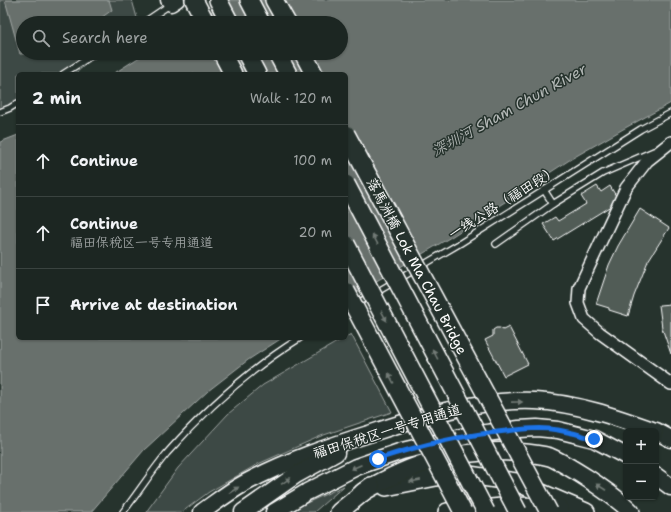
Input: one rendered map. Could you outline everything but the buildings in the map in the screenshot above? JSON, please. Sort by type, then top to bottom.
[{"type":"main road","points":[[194,0],[202,16]]},
{"type":"main road","points":[[218,0],[226,16]]},
{"type":"main road","points":[[249,0],[257,16]]},
{"type":"main road","points":[[274,0],[283,16]]},
{"type":"main road","points":[[226,60],[232,72]]},
{"type":"main road","points":[[250,60],[256,72]]},
{"type":"main road","points":[[281,60],[287,72]]},
{"type":"main road","points":[[307,60],[313,72]]},
{"type":"main road","name":"落馬洲橋 Lok Ma Chau Bridge","points":[[348,138],[549,512]]},
{"type":"main road","name":"落馬洲橋 Lok Ma Chau Bridge","points":[[348,188],[518,512]]},
{"type":"main road","points":[[348,248],[486,512]]},
{"type":"main road","points":[[348,295],[463,512]]},
{"type":"main road","name":"福田保税区一号专用通道","points":[[202,512],[244,484],[273,469],[395,425],[444,411],[480,404],[533,401],[558,403],[623,419],[647,428]]},
{"type":"main road","points":[[243,512],[296,475],[395,425]]},
{"type":"main road","points":[[278,509],[356,467],[402,450],[450,439],[493,432],[537,428],[558,430],[594,439],[623,454]]},
{"type":"main road","name":"福田保税区一号专用通道","points":[[659,433],[671,439]]},
{"type":"main road","points":[[339,512],[363,492],[406,461],[450,439]]},
{"type":"main road","points":[[363,492],[390,476],[414,466],[442,458],[468,453],[494,451],[521,453],[550,457],[606,491],[631,512]]},
{"type":"main road","points":[[363,492],[456,473],[516,482],[586,512]]},
{"type":"main road","points":[[659,478],[671,487]]},
{"type":"main road","points":[[447,512],[535,506],[559,508],[577,512]]},
{"type":"street","points":[[669,144],[647,161],[626,188],[579,288],[578,303],[584,319],[600,333],[671,384]]},
{"type":"lane","points":[[152,16],[172,1]]},
{"type":"lane","points":[[66,72],[85,60]]},
{"type":"lane","points":[[0,112],[16,104]]},
{"type":"lane","name":"一线公路（福田段）","points":[[348,309],[459,244],[641,129],[671,113]]},
{"type":"lane","points":[[496,244],[553,204],[603,173],[669,144]]},
{"type":"lane","points":[[544,190],[553,204]]},
{"type":"lane","points":[[123,512],[166,454],[206,410],[249,374],[279,351],[297,340]]},
{"type":"shaded area","points":[[0,0],[132,0],[136,16],[16,16],[16,60],[90,60],[77,72],[16,72],[16,105],[0,114]]},
{"type":"shaded area","points":[[351,334],[392,412],[321,436],[258,464],[209,492],[182,512],[146,512],[178,468],[228,414],[263,385],[341,340],[348,340],[348,336]]},
{"type":"shaded area","points":[[344,486],[314,512],[291,512],[302,505]]},
{"type":"water","points":[[5,0],[109,0],[112,10],[104,16],[16,16],[16,40]]},
{"type":"water","name":"深圳河 Sham Chun River","points":[[229,0],[671,0],[671,103],[571,159],[451,237],[348,298],[348,72],[116,72],[135,60],[348,60],[348,16],[204,16]]},
{"type":"water","points":[[16,136],[16,340],[279,340],[248,360],[208,391],[144,450],[91,512],[0,512],[0,142]]},
{"type":"route","points":[[378,459],[402,450],[450,439],[519,429],[537,428],[558,430],[594,439]]}]
